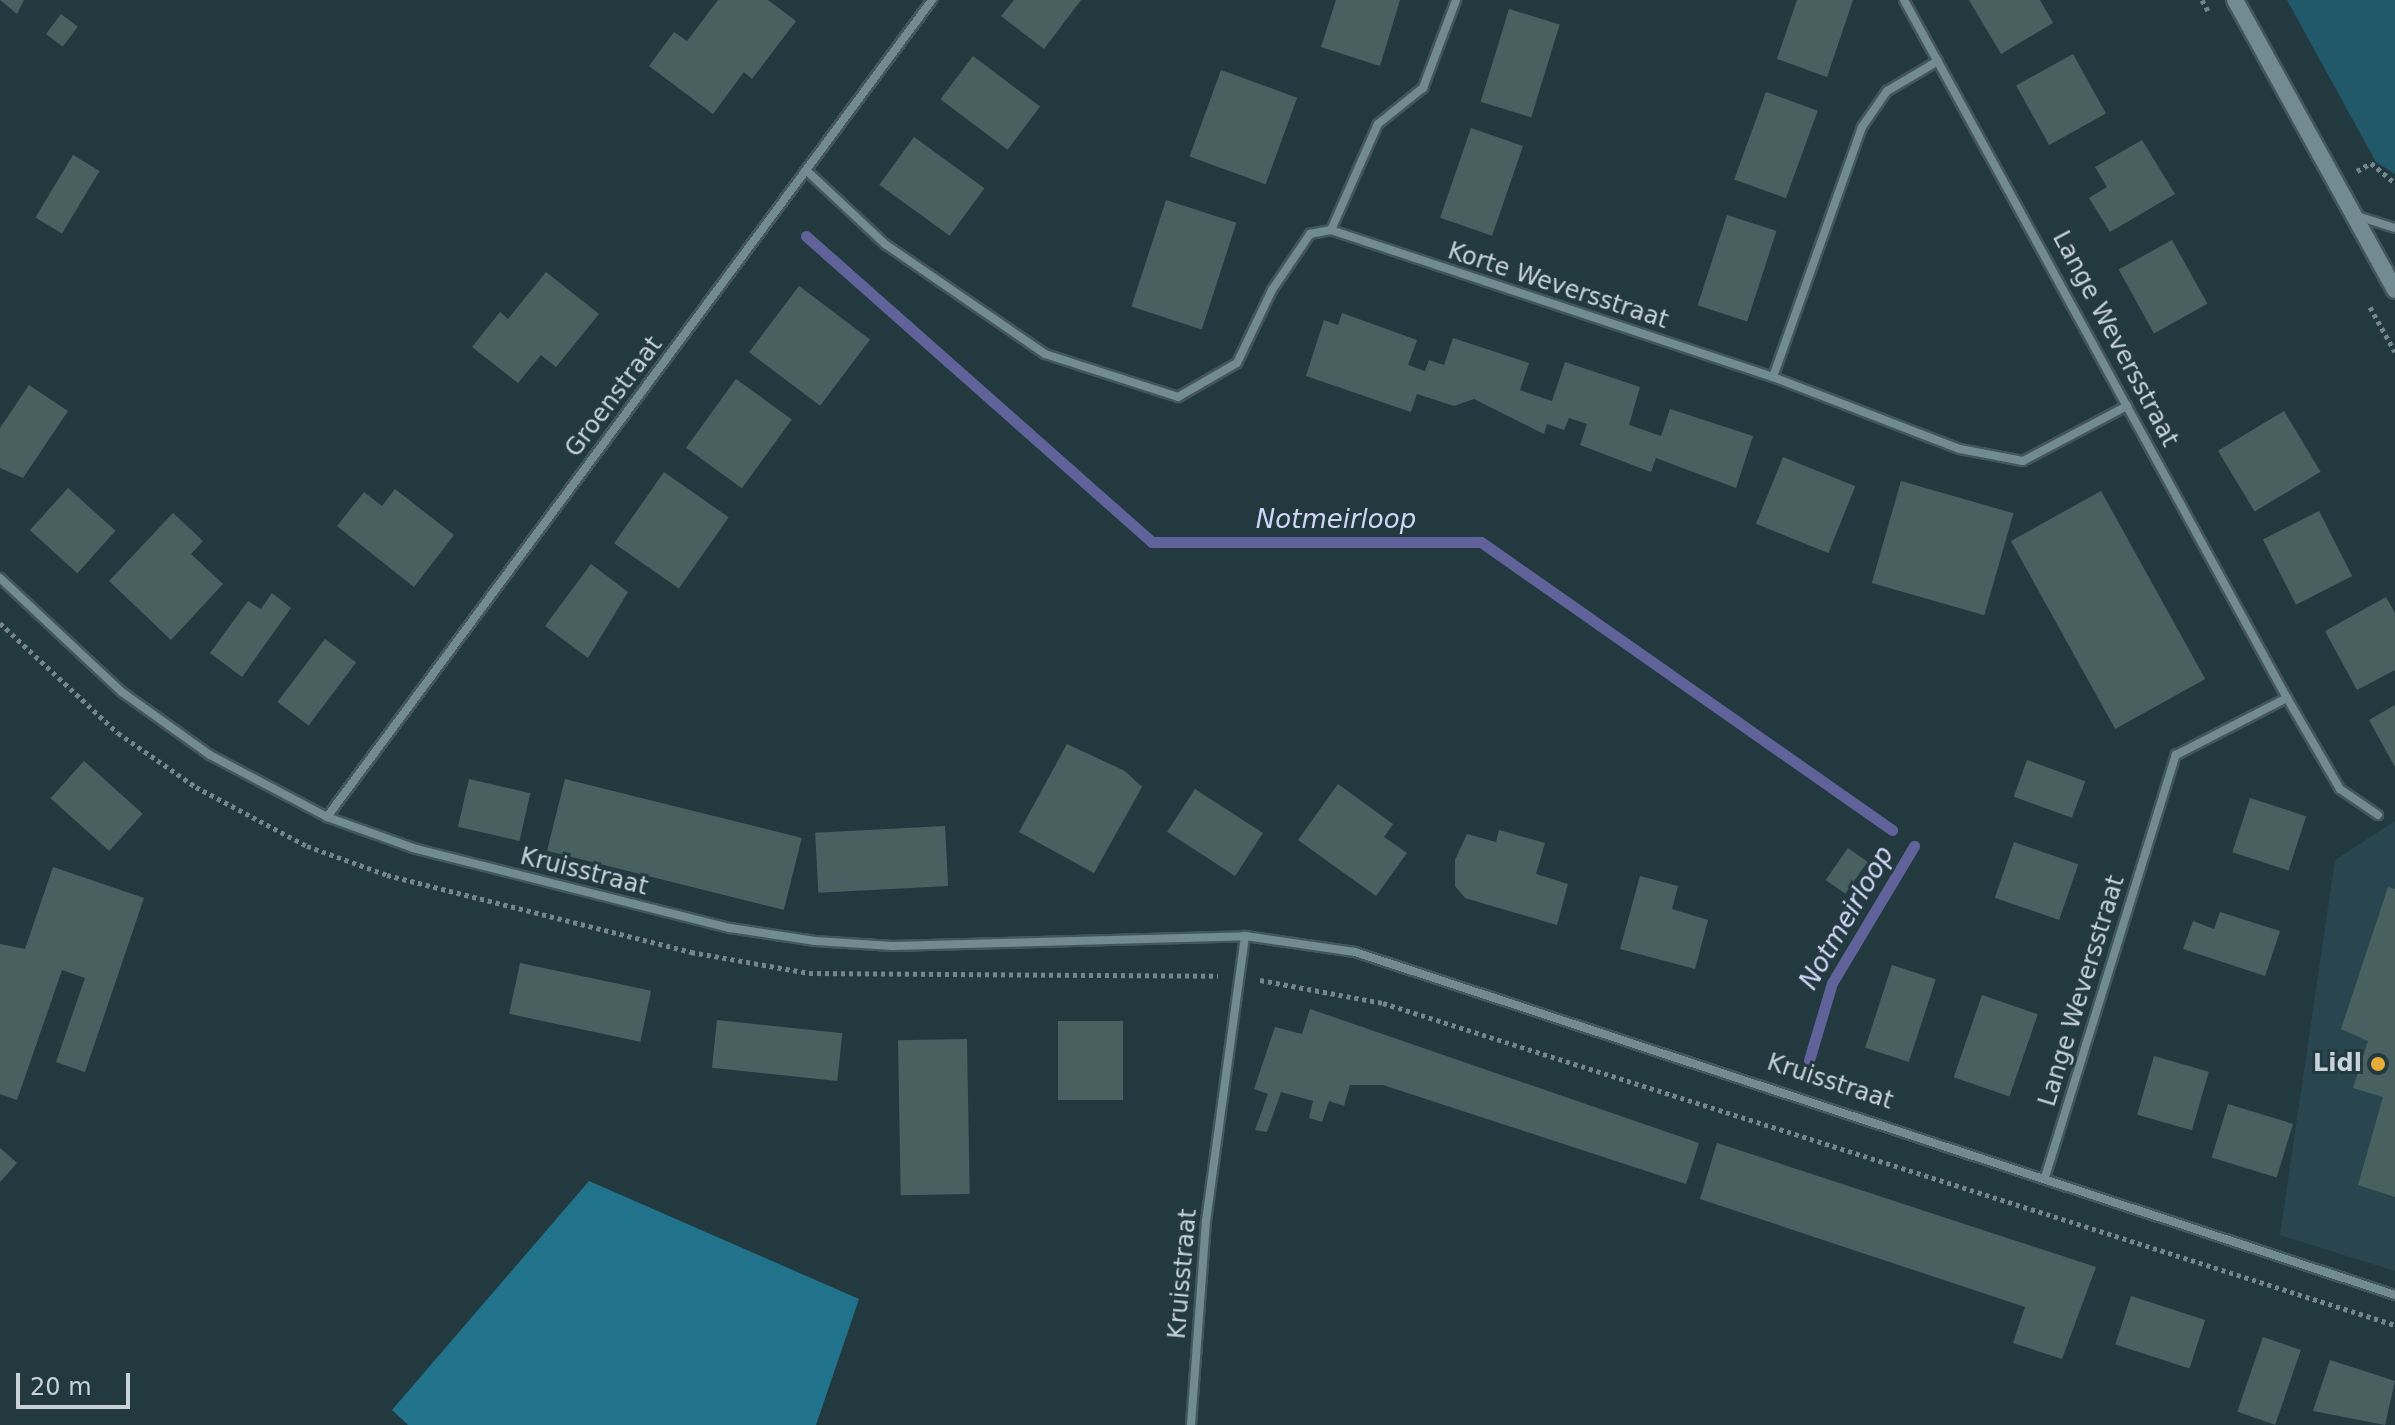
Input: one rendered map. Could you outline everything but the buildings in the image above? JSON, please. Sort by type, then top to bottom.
[{"type":"street","name":"Groenstraat","points":[[327,817],[932,0]]},
{"type":"street","points":[[807,171],[885,244],[1045,354],[1178,397],[1237,363],[1272,290],[1310,234],[1331,230],[1378,124],[1423,88],[1456,0]]},
{"type":"street","name":"Lange Weversstraat","points":[[1904,0],[2287,698],[2340,789],[2378,815]]},
{"type":"street","points":[[2235,0],[2395,290]]},
{"type":"street","points":[[1773,377],[1862,127],[1887,91],[1938,61]]},
{"type":"street","points":[[2353,215],[2395,228]]},
{"type":"street","name":"Korte Weversstraat","points":[[1331,230],[1773,377],[1960,449],[2023,461],[2127,406]]},
{"type":"street","name":"Kruisstraat","points":[[0,578],[163,724],[327,817],[413,848],[636,907],[815,941],[893,946],[1245,936],[1424,969],[2046,1174],[2395,1295]]},
{"type":"street","name":"Lange Weversstraat","points":[[2046,1174],[2176,755],[2287,698]]},
{"type":"street","name":"Kruisstraat","points":[[1191,1425],[1206,1221],[1242,977],[1245,936]]},
{"type":"path","points":[[2336,183],[2371,163],[2395,183]]},
{"type":"path","points":[[1242,977],[1383,1003],[2395,1325]]},
{"type":"shaded area","points":[[2287,0],[2395,0],[2395,174],[2376,162]]},
{"type":"shaded area","points":[[2395,821],[2395,1271],[2280,1235],[2335,860]]},
{"type":"shaded area","points":[[589,1181],[859,1299],[816,1425],[408,1425],[392,1410]]},
{"type":"waterway","name":"Notmeirloop","points":[[806,236],[1152,542],[1481,542],[1892,830]]},
{"type":"waterway","name":"Notmeirloop","points":[[1809,1060],[1832,983],[1914,846]]},
{"type":"place","name":"Lidl","points":[[2378,1064]]}]
